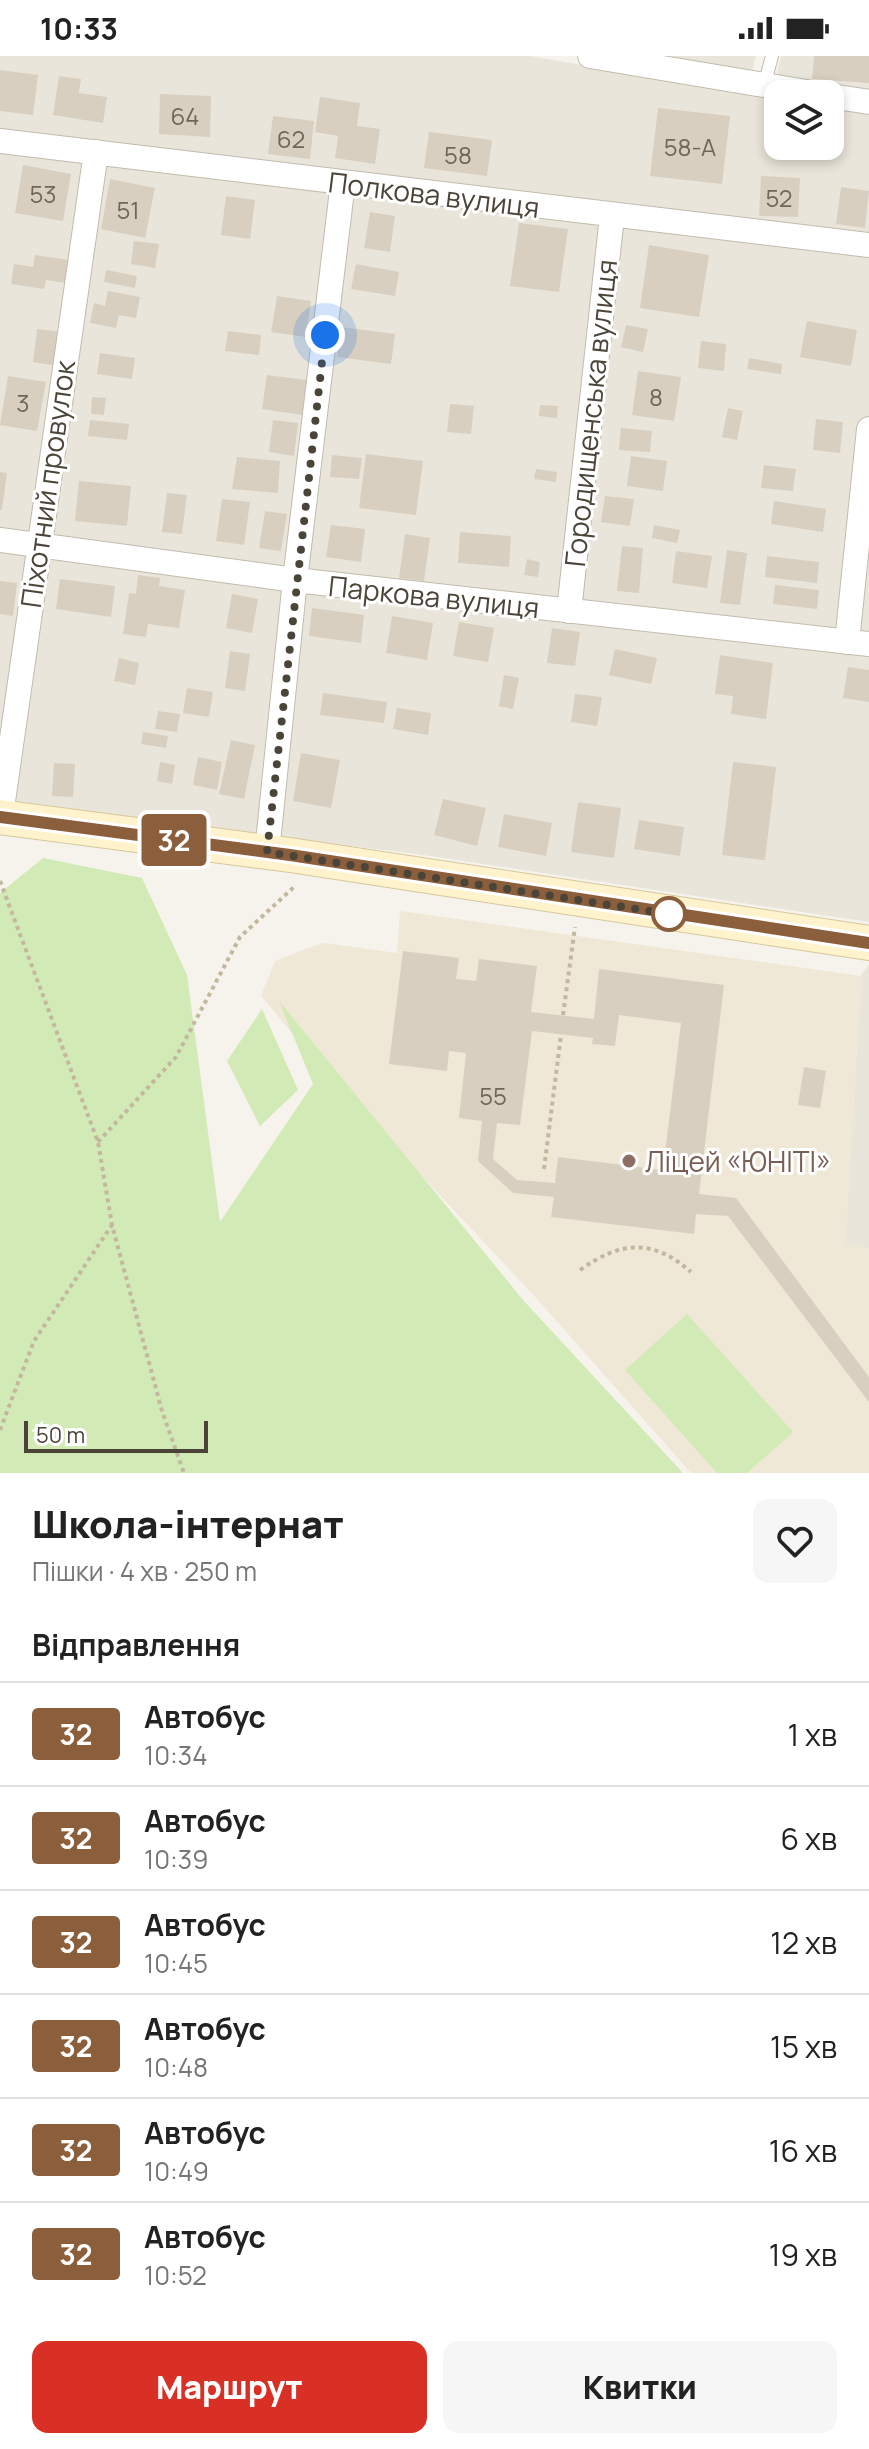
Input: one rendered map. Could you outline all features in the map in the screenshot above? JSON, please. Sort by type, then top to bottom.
[{"type":"main road","points":[[0,818],[267,852],[869,943]]},
{"type":"street","points":[[590,56],[764,86]]},
{"type":"street","points":[[844,98],[869,102]]},
{"type":"street","name":"Полкова вулиця","points":[[0,141],[869,245]]},
{"type":"street","name":"Піхотний провулок","points":[[0,818],[96,152]]},
{"type":"street","points":[[267,852],[295,580],[343,182]]},
{"type":"street","name":"Городищенська вулиця","points":[[569,611],[612,216]]},
{"type":"street","points":[[858,643],[869,429]]},
{"type":"street","name":"Паркова вулиця","points":[[0,540],[295,580],[858,643]]},
{"type":"lane","points":[[766,80],[772,56]]},
{"type":"path","points":[[0,881],[98,1142],[112,1225],[162,1411],[184,1473]]},
{"type":"path","points":[[98,1142],[176,1057],[240,937],[297,885]]},
{"type":"path","points":[[563,1015],[575,927]]},
{"type":"path","points":[[544,1169],[561,1035]]},
{"type":"path","points":[[0,1430],[34,1341],[112,1225]]},
{"type":"path","points":[[580,1270],[605,1252],[632,1246],[656,1249],[673,1256],[691,1272]]},
{"type":"shaded area","points":[[0,56],[530,56],[764,96],[764,160],[844,160],[844,109],[869,113],[869,922],[423,855],[0,801]]},
{"type":"shaded area","points":[[663,56],[756,56],[752,72]]},
{"type":"shaded area","points":[[781,56],[869,56],[869,94],[844,90],[844,80],[776,78]]},
{"type":"shaded area","name":"Ліцей «ЮНІТІ»","points":[[400,911],[861,976],[845,1244],[869,1249],[869,1473],[691,1473],[538,1300],[329,1077],[261,996],[275,961],[311,947],[324,943],[397,953]]},
{"type":"shaded area","points":[[869,964],[869,1249],[845,1245],[861,976]]},
{"type":"green space","points":[[43,858],[142,878],[187,975],[220,1222],[313,1084],[279,1001],[523,1300],[683,1473],[0,1473],[0,893]]},
{"type":"green space","points":[[262,1009],[298,1090],[260,1126],[227,1061]]},
{"type":"green space","points":[[687,1314],[793,1432],[747,1473],[717,1473],[625,1370]]},
{"type":"building","points":[[814,56],[869,56],[869,83],[812,79]]},
{"type":"building","points":[[0,70],[38,75],[33,115],[0,111]]},
{"type":"building","points":[[59,76],[81,79],[79,93],[107,97],[103,123],[53,115]]},
{"type":"building","points":[[160,94],[211,96],[210,137],[159,134]]},
{"type":"building","points":[[320,97],[360,103],[357,126],[380,129],[375,164],[335,158],[338,136],[315,132]]},
{"type":"building","points":[[658,108],[730,116],[722,184],[650,176]]},
{"type":"building","points":[[273,116],[314,121],[310,159],[268,154]]},
{"type":"building","points":[[429,132],[492,140],[487,176],[424,168]]},
{"type":"building","points":[[23,165],[71,174],[63,221],[15,213]]},
{"type":"building","points":[[761,176],[800,178],[798,217],[759,216]]},
{"type":"building","points":[[110,179],[155,188],[145,238],[101,229]]},
{"type":"building","points":[[841,187],[869,191],[865,228],[836,224]]},
{"type":"building","points":[[226,196],[255,200],[250,239],[221,235]]},
{"type":"building","points":[[370,212],[395,216],[390,252],[364,248]]},
{"type":"building","points":[[519,223],[568,229],[559,292],[510,286]]},
{"type":"building","points":[[134,241],[159,244],[155,268],[131,264]]},
{"type":"building","points":[[649,245],[709,255],[699,317],[640,308]]},
{"type":"building","points":[[35,255],[69,260],[65,283],[46,280],[44,289],[11,284],[14,264],[33,267]]},
{"type":"building","points":[[356,264],[399,272],[395,296],[351,289]]},
{"type":"building","points":[[106,270],[137,276],[135,288],[104,282]]},
{"type":"building","points":[[108,291],[140,297],[136,318],[119,315],[116,328],[90,323],[94,303],[105,306]]},
{"type":"building","points":[[277,296],[311,301],[306,337],[271,332]]},
{"type":"building","points":[[807,321],[857,330],[851,366],[800,357]]},
{"type":"building","points":[[626,325],[648,329],[643,352],[621,347]]},
{"type":"building","points":[[341,327],[395,334],[391,364],[337,357]]},
{"type":"building","points":[[37,329],[62,332],[58,366],[33,362]]},
{"type":"building","points":[[228,331],[261,335],[259,355],[225,351]]},
{"type":"building","points":[[701,341],[726,344],[724,371],[698,368]]},
{"type":"building","points":[[100,353],[135,358],[132,379],[97,374]]},
{"type":"building","points":[[749,358],[782,364],[781,374],[747,369]]},
{"type":"building","points":[[638,371],[681,377],[674,421],[632,415]]},
{"type":"building","points":[[267,375],[307,380],[302,415],[262,409]]},
{"type":"building","points":[[8,376],[46,382],[37,431],[0,425]]},
{"type":"building","points":[[92,397],[106,398],[104,415],[91,414]]},
{"type":"building","points":[[450,404],[474,406],[471,434],[447,432]]},
{"type":"building","points":[[540,405],[558,406],[557,418],[539,416]]},
{"type":"building","points":[[728,408],[743,411],[737,440],[722,437]]},
{"type":"building","points":[[816,419],[843,422],[840,453],[813,450]]},
{"type":"building","points":[[90,420],[129,424],[127,440],[88,436]]},
{"type":"building","points":[[273,420],[298,423],[294,456],[269,452]]},
{"type":"building","points":[[621,428],[652,431],[650,452],[619,450]]},
{"type":"building","points":[[366,454],[423,461],[416,515],[359,508]]},
{"type":"building","points":[[332,455],[362,458],[359,479],[330,477]]},
{"type":"building","points":[[631,456],[667,461],[663,491],[627,486]]},
{"type":"building","points":[[237,457],[280,461],[278,493],[232,489]]},
{"type":"building","points":[[764,465],[796,469],[793,491],[761,488]]},
{"type":"building","points":[[536,469],[557,472],[556,482],[534,479]]},
{"type":"building","points":[[0,472],[7,473],[2,510],[0,510]]},
{"type":"building","points":[[79,481],[131,486],[127,526],[75,521]]},
{"type":"building","points":[[167,493],[187,495],[182,534],[162,532]]},
{"type":"building","points":[[605,496],[634,499],[630,526],[601,522]]},
{"type":"building","points":[[222,499],[250,502],[244,545],[216,541]]},
{"type":"building","points":[[774,501],[826,509],[823,532],[771,524]]},
{"type":"building","points":[[265,511],[287,514],[281,551],[259,548]]},
{"type":"building","points":[[331,525],[365,529],[361,562],[326,557]]},
{"type":"building","points":[[654,525],[680,530],[677,543],[652,538]]},
{"type":"building","points":[[460,532],[511,536],[509,567],[458,563]]},
{"type":"building","points":[[405,534],[430,538],[424,581],[399,578]]},
{"type":"building","points":[[622,546],[643,548],[639,593],[617,591]]},
{"type":"building","points":[[727,550],[747,553],[740,605],[720,603]]},
{"type":"building","points":[[676,551],[712,556],[707,588],[672,583]]},
{"type":"building","points":[[767,556],[819,562],[817,583],[765,577]]},
{"type":"building","points":[[527,559],[540,562],[538,577],[524,575]]},
{"type":"building","points":[[138,575],[160,578],[159,586],[185,590],[179,628],[148,624],[146,637],[123,634],[129,593],[136,594]]},
{"type":"building","points":[[60,579],[115,586],[111,617],[56,609]]},
{"type":"building","points":[[0,581],[17,583],[13,616],[0,614]]},
{"type":"building","points":[[775,585],[819,590],[817,609],[773,604]]},
{"type":"building","points":[[232,594],[258,599],[252,633],[226,628]]},
{"type":"building","points":[[312,608],[364,615],[361,643],[309,636]]},
{"type":"building","points":[[392,616],[433,623],[427,660],[386,653]]},
{"type":"building","points":[[459,622],[494,628],[488,662],[453,656]]},
{"type":"building","points":[[552,628],[580,632],[575,666],[547,663]]},
{"type":"building","points":[[615,649],[657,658],[651,684],[609,675]]},
{"type":"building","points":[[230,651],[250,654],[245,691],[225,688]]},
{"type":"building","points":[[720,655],[773,663],[766,719],[731,714],[733,696],[715,694]]},
{"type":"building","points":[[119,658],[139,663],[135,685],[114,681]]},
{"type":"building","points":[[848,667],[869,670],[869,702],[843,698]]},
{"type":"building","points":[[504,675],[519,678],[513,709],[499,706]]},
{"type":"building","points":[[187,688],[213,692],[209,717],[183,713]]},
{"type":"building","points":[[323,693],[387,702],[384,723],[320,715]]},
{"type":"building","points":[[575,694],[602,697],[597,726],[571,722]]},
{"type":"building","points":[[397,708],[431,713],[428,735],[393,729]]},
{"type":"building","points":[[158,711],[180,714],[177,732],[155,729]]},
{"type":"building","points":[[143,732],[168,736],[166,748],[141,744]]},
{"type":"building","points":[[231,740],[255,745],[244,799],[219,794]]},
{"type":"building","points":[[301,753],[340,760],[331,808],[293,801]]},
{"type":"building","points":[[198,757],[222,762],[217,790],[193,785]]},
{"type":"building","points":[[160,762],[175,765],[172,784],[157,781]]},
{"type":"building","points":[[733,762],[776,767],[765,860],[722,855]]},
{"type":"building","points":[[54,763],[75,764],[73,797],[52,796]]},
{"type":"building","points":[[443,799],[486,808],[477,846],[434,835]]},
{"type":"building","points":[[578,802],[621,808],[614,858],[571,852]]},
{"type":"building","points":[[504,814],[552,823],[546,856],[498,847]]},
{"type":"building","points":[[639,820],[684,827],[680,856],[634,849]]},
{"type":"building","points":[[403,951],[459,958],[456,979],[476,981],[479,959],[537,966],[531,1012],[594,1019],[599,969],[724,985],[699,1194],[736,1198],[869,1377],[869,1402],[728,1216],[696,1214],[694,1234],[551,1217],[554,1197],[513,1193],[478,1161],[482,1121],[459,1118],[466,1053],[449,1051],[447,1071],[389,1064]],"holes":[[[619,1015],[681,1023],[663,1170],[558,1157],[555,1183],[517,1180],[493,1159],[497,1123],[520,1125],[532,1031],[593,1038],[592,1044],[615,1046]]]},
{"type":"building","points":[[804,1067],[826,1071],[820,1108],[798,1105]]},
{"type":"bus line","name":"32","points":[[0,817],[290,855],[869,943]]},
{"type":"place","name":"Ліцей «ЮНІТІ»","points":[[629,1161]]},
{"type":"route","points":[[325,335],[295,580],[267,852],[669,914]]}]
